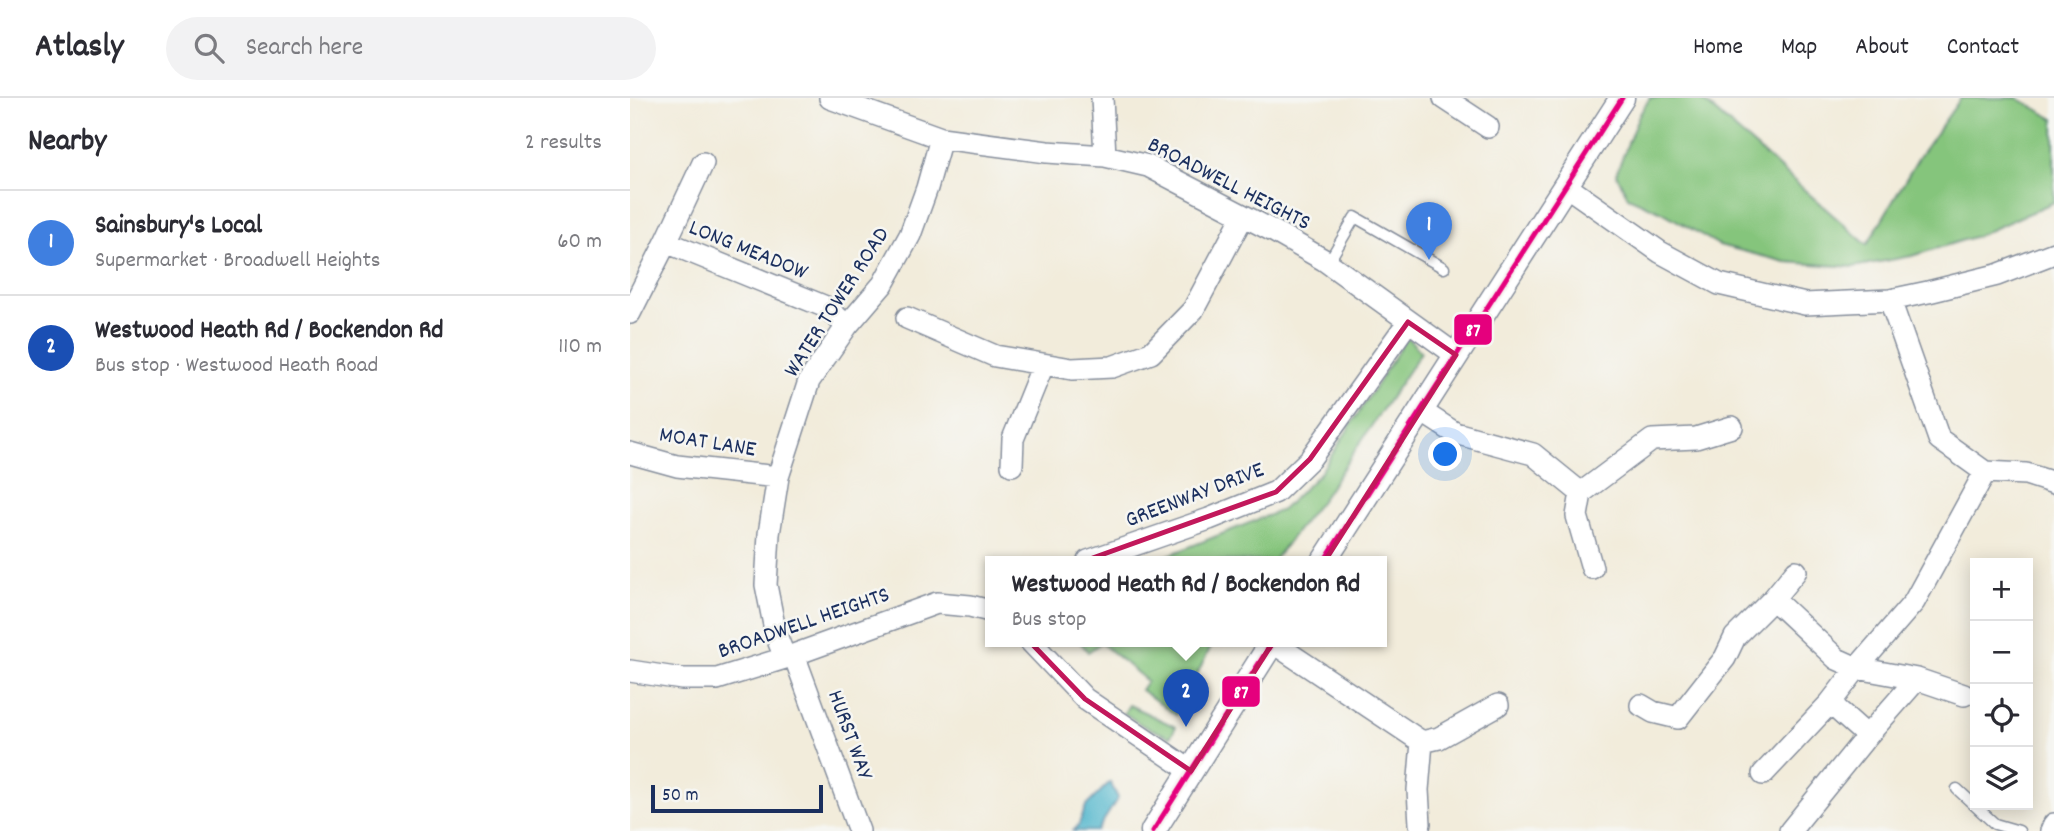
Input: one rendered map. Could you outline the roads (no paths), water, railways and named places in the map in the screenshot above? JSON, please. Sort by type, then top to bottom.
[{"type":"street","name":"BROADWELL HEIGHTS","points":[[830,98],[941,138],[1047,152],[1104,156],[1148,166],[1275,232],[1328,263],[1456,355]]},
{"type":"street","points":[[1102,98],[1104,156]]},
{"type":"street","points":[[1327,556],[1622,98]]},
{"type":"street","points":[[1451,100],[1488,127]]},
{"type":"street","name":"WATER TOWER ROAD","points":[[790,657],[776,635],[766,585],[769,534],[778,477],[809,381],[847,326],[883,284],[910,235],[941,138]]},
{"type":"street","name":"LONG MEADOW","points":[[630,313],[703,163]]},
{"type":"street","points":[[1566,186],[1660,253],[1720,284],[1805,304],[1890,300],[1997,275],[2054,253]]},
{"type":"street","points":[[907,318],[995,356],[1072,369],[1112,368],[1151,353],[1194,310],[1243,216]]},
{"type":"street","name":"LONG MEADOW","points":[[666,242],[826,307],[847,326]]},
{"type":"street","points":[[1890,300],[1940,439],[1985,472],[2026,474],[2054,483]]},
{"type":"street","name":"GREENWAY DRIVE","points":[[1102,556],[1209,519],[1276,492],[1310,459],[1408,322]]},
{"type":"street","points":[[1012,466],[1013,439],[1044,365]]},
{"type":"street","points":[[1421,411],[1455,433],[1533,454],[1581,493]]},
{"type":"street","points":[[1592,568],[1577,516],[1581,493],[1652,440],[1696,438],[1732,427]]},
{"type":"street","name":"MOAT LANE","points":[[630,453],[677,466],[778,477]]},
{"type":"street","points":[[1763,774],[1830,703],[1914,602],[1985,472]]},
{"type":"street","points":[[1641,705],[1653,712],[1678,718],[1725,658],[1735,637],[1773,599],[1796,571]]},
{"type":"street","points":[[1773,599],[1837,659],[1857,668],[1917,679],[1964,695]]},
{"type":"street","name":"BROADWELL HEIGHTS","points":[[630,671],[682,679],[717,679],[790,657],[937,603],[985,610]]},
{"type":"street","points":[[1036,647],[1085,699],[1191,771]]},
{"type":"street","points":[[1153,831],[1269,647]]},
{"type":"street","points":[[1280,647],[1422,741],[1438,738],[1498,705]]},
{"type":"street","name":"HURST WAY","points":[[790,657],[859,831]]},
{"type":"street","points":[[1790,831],[1917,679]]},
{"type":"street","points":[[1830,703],[1867,736]]},
{"type":"street","points":[[1420,824],[1418,790],[1422,741]]},
{"type":"street","points":[[2051,831],[2054,824]]},
{"type":"lane","points":[[1328,263],[1354,217],[1444,268]]},
{"type":"lane","points":[[1957,789],[1995,824],[2019,831]]},
{"type":"water","points":[[1110,782],[1118,798],[1097,831],[1073,831],[1078,826],[1086,806]]},
{"type":"place","name":"Sainsbury's Local","points":[[1429,260]]},
{"type":"place","name":"Westwood Heath Rd / Bockendon Rd","points":[[1186,727]]}]
